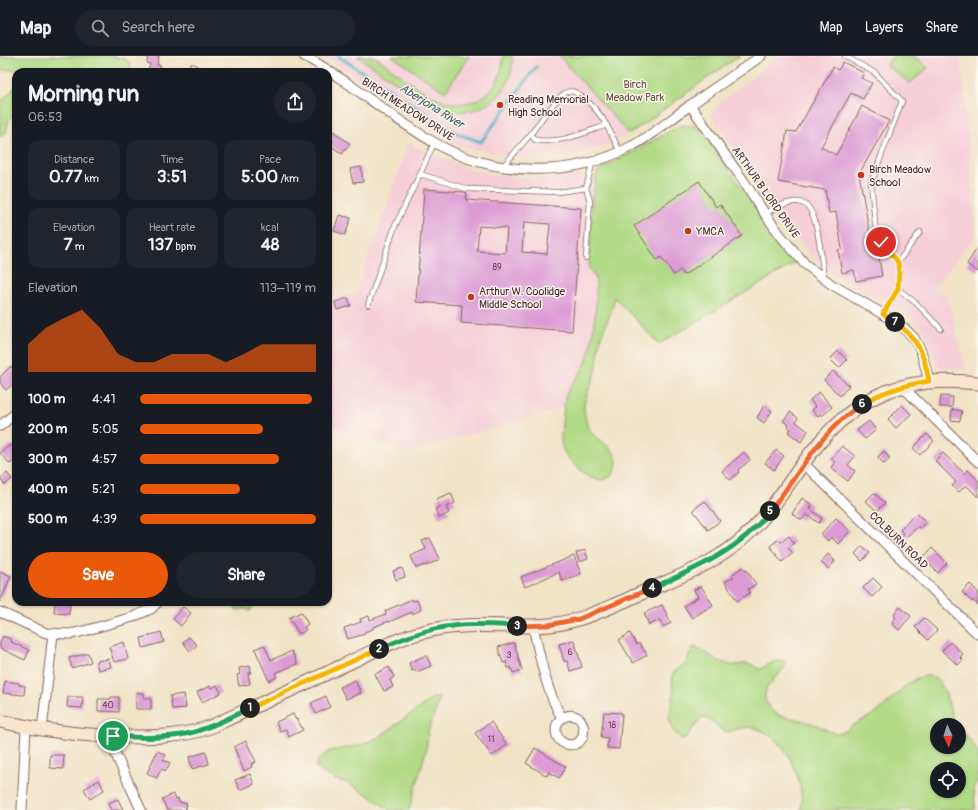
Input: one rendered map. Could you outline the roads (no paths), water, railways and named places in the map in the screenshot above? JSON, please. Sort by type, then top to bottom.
[{"type":"street","name":"BIRCH MEADOW DRIVE","points":[[304,56],[325,68]]},
{"type":"street","name":"BIRCH MEADOW DRIVE","points":[[332,73],[434,142],[467,158],[502,167],[526,169],[553,168],[593,161],[620,152],[643,140],[761,56]]},
{"type":"street","name":"ARTHUR B LORD DRIVE","points":[[690,106],[781,236],[805,264],[824,279],[904,328],[914,338],[924,358],[929,381]]},
{"type":"street","points":[[0,721],[42,730],[80,735],[166,736],[191,733],[291,690],[378,649],[424,632],[462,625],[533,626],[568,622],[596,613],[714,560],[735,546],[766,516],[803,463],[820,443],[845,416],[872,398],[902,386],[929,381],[960,381],[978,383]]},
{"type":"street","points":[[902,386],[978,462]]},
{"type":"street","points":[[0,426],[12,416]]},
{"type":"street","name":"COLBURN ROAD","points":[[803,463],[978,634]]},
{"type":"street","points":[[0,612],[36,629],[53,634],[77,633],[133,617],[146,612],[153,606]]},
{"type":"street","points":[[533,626],[542,665],[553,700],[562,718]]},
{"type":"street","points":[[42,730],[53,634]]},
{"type":"street","points":[[22,810],[26,727]]},
{"type":"street","points":[[113,736],[116,755],[142,810]]},
{"type":"lane","points":[[845,56],[875,73],[902,101],[871,183],[876,232],[881,242],[898,262],[899,272],[898,289],[883,314]]},
{"type":"lane","points":[[502,167],[531,134],[561,96],[569,91],[575,92],[585,99],[598,112],[607,125],[620,152]]},
{"type":"lane","points":[[531,134],[535,140],[542,141],[566,139],[607,125]]},
{"type":"lane","points":[[368,305],[395,226],[434,142]]},
{"type":"lane","points":[[586,258],[590,201],[586,188],[593,161]]},
{"type":"lane","points":[[420,174],[467,189],[558,192],[586,188]]},
{"type":"lane","points":[[765,214],[781,205],[793,202],[802,203],[808,207],[815,218],[824,279]]},
{"type":"lane","points":[[898,262],[920,232]]},
{"type":"lane","points":[[898,289],[916,303],[941,329]]},
{"type":"waterway","name":"Aberjona River","points":[[338,56],[456,133],[481,142],[536,67]]},
{"type":"place","name":"Reading Memorial High School","points":[[500,105]]},
{"type":"place","name":"Birch Meadow School","points":[[861,175]]},
{"type":"place","name":"YMCA","points":[[688,231]]},
{"type":"place","name":"Arthur W. Coolidge Middle School","points":[[471,297]]},
{"type":"park label","name":"Birch Meadow Park","points":[[635,90]]}]
